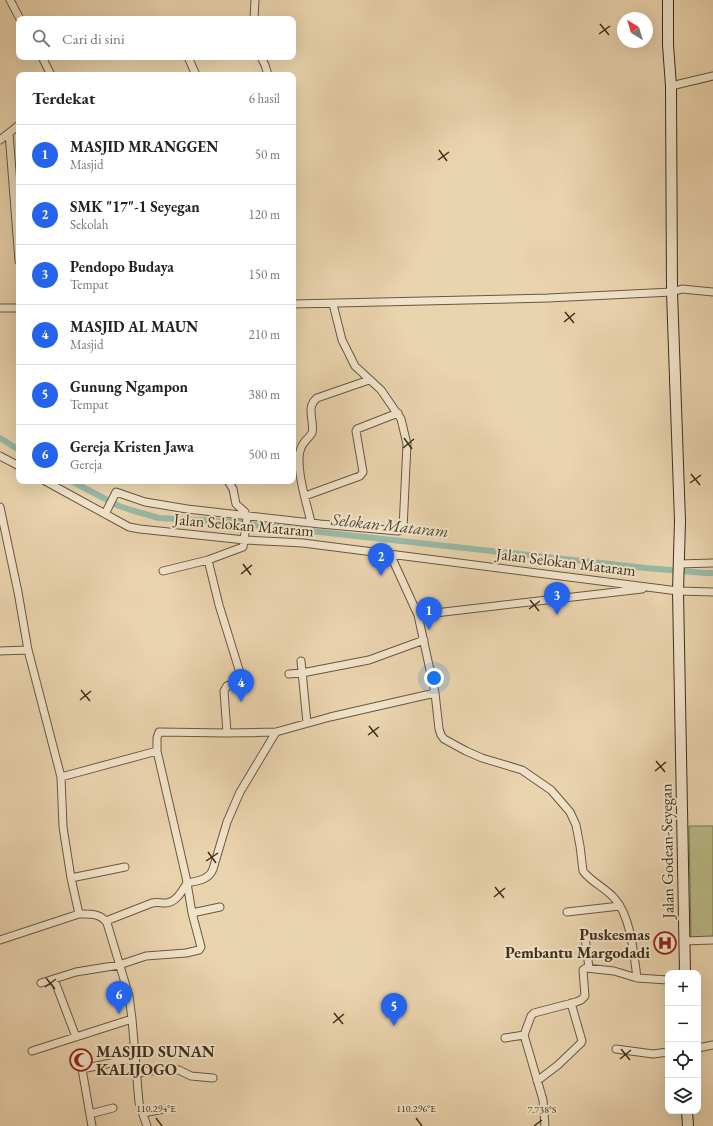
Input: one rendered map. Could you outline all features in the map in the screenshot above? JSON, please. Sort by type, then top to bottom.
[{"type":"main road","name":"Jalan Godean-Seyegan","points":[[668,0],[672,292],[680,521],[678,588],[685,970]]},
{"type":"main road","points":[[687,1114],[688,1126]]},
{"type":"street","points":[[10,0],[18,16]]},
{"type":"street","points":[[254,16],[255,0]]},
{"type":"street","points":[[44,60],[50,72]]},
{"type":"street","points":[[189,60],[195,72]]},
{"type":"street","points":[[263,60],[267,72]]},
{"type":"street","points":[[670,86],[713,76]]},
{"type":"street","points":[[0,140],[16,127]]},
{"type":"street","points":[[9,133],[16,223]]},
{"type":"street","points":[[296,304],[540,298],[672,292],[682,290],[713,292]]},
{"type":"street","points":[[105,514],[116,492],[146,502],[187,509],[320,524],[398,531],[403,529],[407,444],[401,419],[398,412],[380,390],[357,370],[339,330],[333,304]]},
{"type":"street","points":[[0,308],[16,308]]},
{"type":"street","points":[[311,522],[304,496],[299,457],[300,448],[312,433],[313,429],[310,409],[312,404],[317,398],[369,380]]},
{"type":"street","points":[[304,496],[360,476],[362,472],[356,431],[398,412]]},
{"type":"street","points":[[0,456],[16,464]]},
{"type":"street","name":"Jalan Selokan Mataram","points":[[50,484],[129,527],[140,529],[245,540],[303,543],[653,588],[678,588],[713,592]]},
{"type":"street","points":[[163,571],[208,560],[241,549],[244,546],[247,516],[236,504],[233,489],[230,484]]},
{"type":"street","points":[[0,508],[18,592],[28,650],[62,777],[63,827],[71,878],[79,914]]},
{"type":"street","points":[[390,554],[418,615],[435,694],[441,735],[444,739],[482,758],[522,770],[551,790],[570,812],[576,825],[583,871],[610,894],[620,906],[630,935],[637,978]]},
{"type":"street","points":[[208,560],[226,631],[241,676],[239,681],[227,686],[224,691],[227,733]]},
{"type":"street","points":[[678,566],[713,563]]},
{"type":"street","points":[[418,615],[653,588]]},
{"type":"street","points":[[297,673],[369,660],[424,640]]},
{"type":"street","points":[[0,651],[28,650]]},
{"type":"street","points":[[301,662],[297,673],[307,723]]},
{"type":"street","points":[[41,983],[76,972],[119,965],[152,955],[180,953],[199,950],[201,948],[192,913],[187,883],[158,751],[157,738],[159,732],[276,732],[307,723],[435,694]]},
{"type":"street","points":[[0,940],[79,914],[96,915],[106,920],[152,903],[172,902],[187,883],[205,879],[212,873],[227,822],[238,797],[276,732]]},
{"type":"street","points":[[62,777],[158,751]]},
{"type":"street","points":[[71,878],[125,867]]},
{"type":"street","points":[[567,912],[620,906]]},
{"type":"street","points":[[192,913],[220,907]]},
{"type":"street","points":[[106,920],[129,996],[139,1103],[147,1126]]},
{"type":"street","points":[[585,937],[589,968]]},
{"type":"street","points":[[684,941],[713,940]]},
{"type":"street","points":[[545,1126],[543,1100],[524,1035],[534,1012],[581,1000],[585,996],[583,970],[589,968],[614,971],[637,978],[665,980]]},
{"type":"street","points":[[54,979],[76,1037]]},
{"type":"street","points":[[537,1081],[558,1065],[582,1041],[571,1003]]},
{"type":"street","points":[[32,1051],[132,1019]]},
{"type":"street","points":[[505,1038],[524,1035]]},
{"type":"street","points":[[701,1047],[713,1045]]},
{"type":"street","points":[[616,1049],[653,1054],[665,1052]]},
{"type":"street","points":[[92,1126],[82,1070],[135,1058]]},
{"type":"street","points":[[137,1074],[158,1070],[179,1070],[192,1076],[213,1078]]},
{"type":"street","points":[[90,1114],[113,1108]]},
{"type":"street","points":[[143,1113],[164,1109]]},
{"type":"green space","points":[[689,826],[713,826],[713,940],[691,941]]},
{"type":"waterway","name":"Selokan Mataram","points":[[0,438],[16,448]]},
{"type":"waterway","name":"Selokan Mataram","points":[[77,484],[119,506],[159,518],[234,522],[646,568],[713,573]]},
{"type":"place","name":"SMK \"17\"-1 Seyegan","points":[[381,576]]},
{"type":"place","name":"Pendopo Budaya","points":[[557,615]]},
{"type":"place","name":"MASJID MRANGGEN","points":[[429,630]]},
{"type":"place","name":"MASJID AL MAUN","points":[[241,702]]},
{"type":"place","name":"Puskesmas Pembantu Margodadi","points":[[665,943]]},
{"type":"place","name":"Gereja Kristen Jawa","points":[[119,1014]]},
{"type":"place","name":"Gunung Ngampon","points":[[394,1026]]},
{"type":"place","name":"MASJID SUNAN KALIJOGO","points":[[81,1060]]}]
